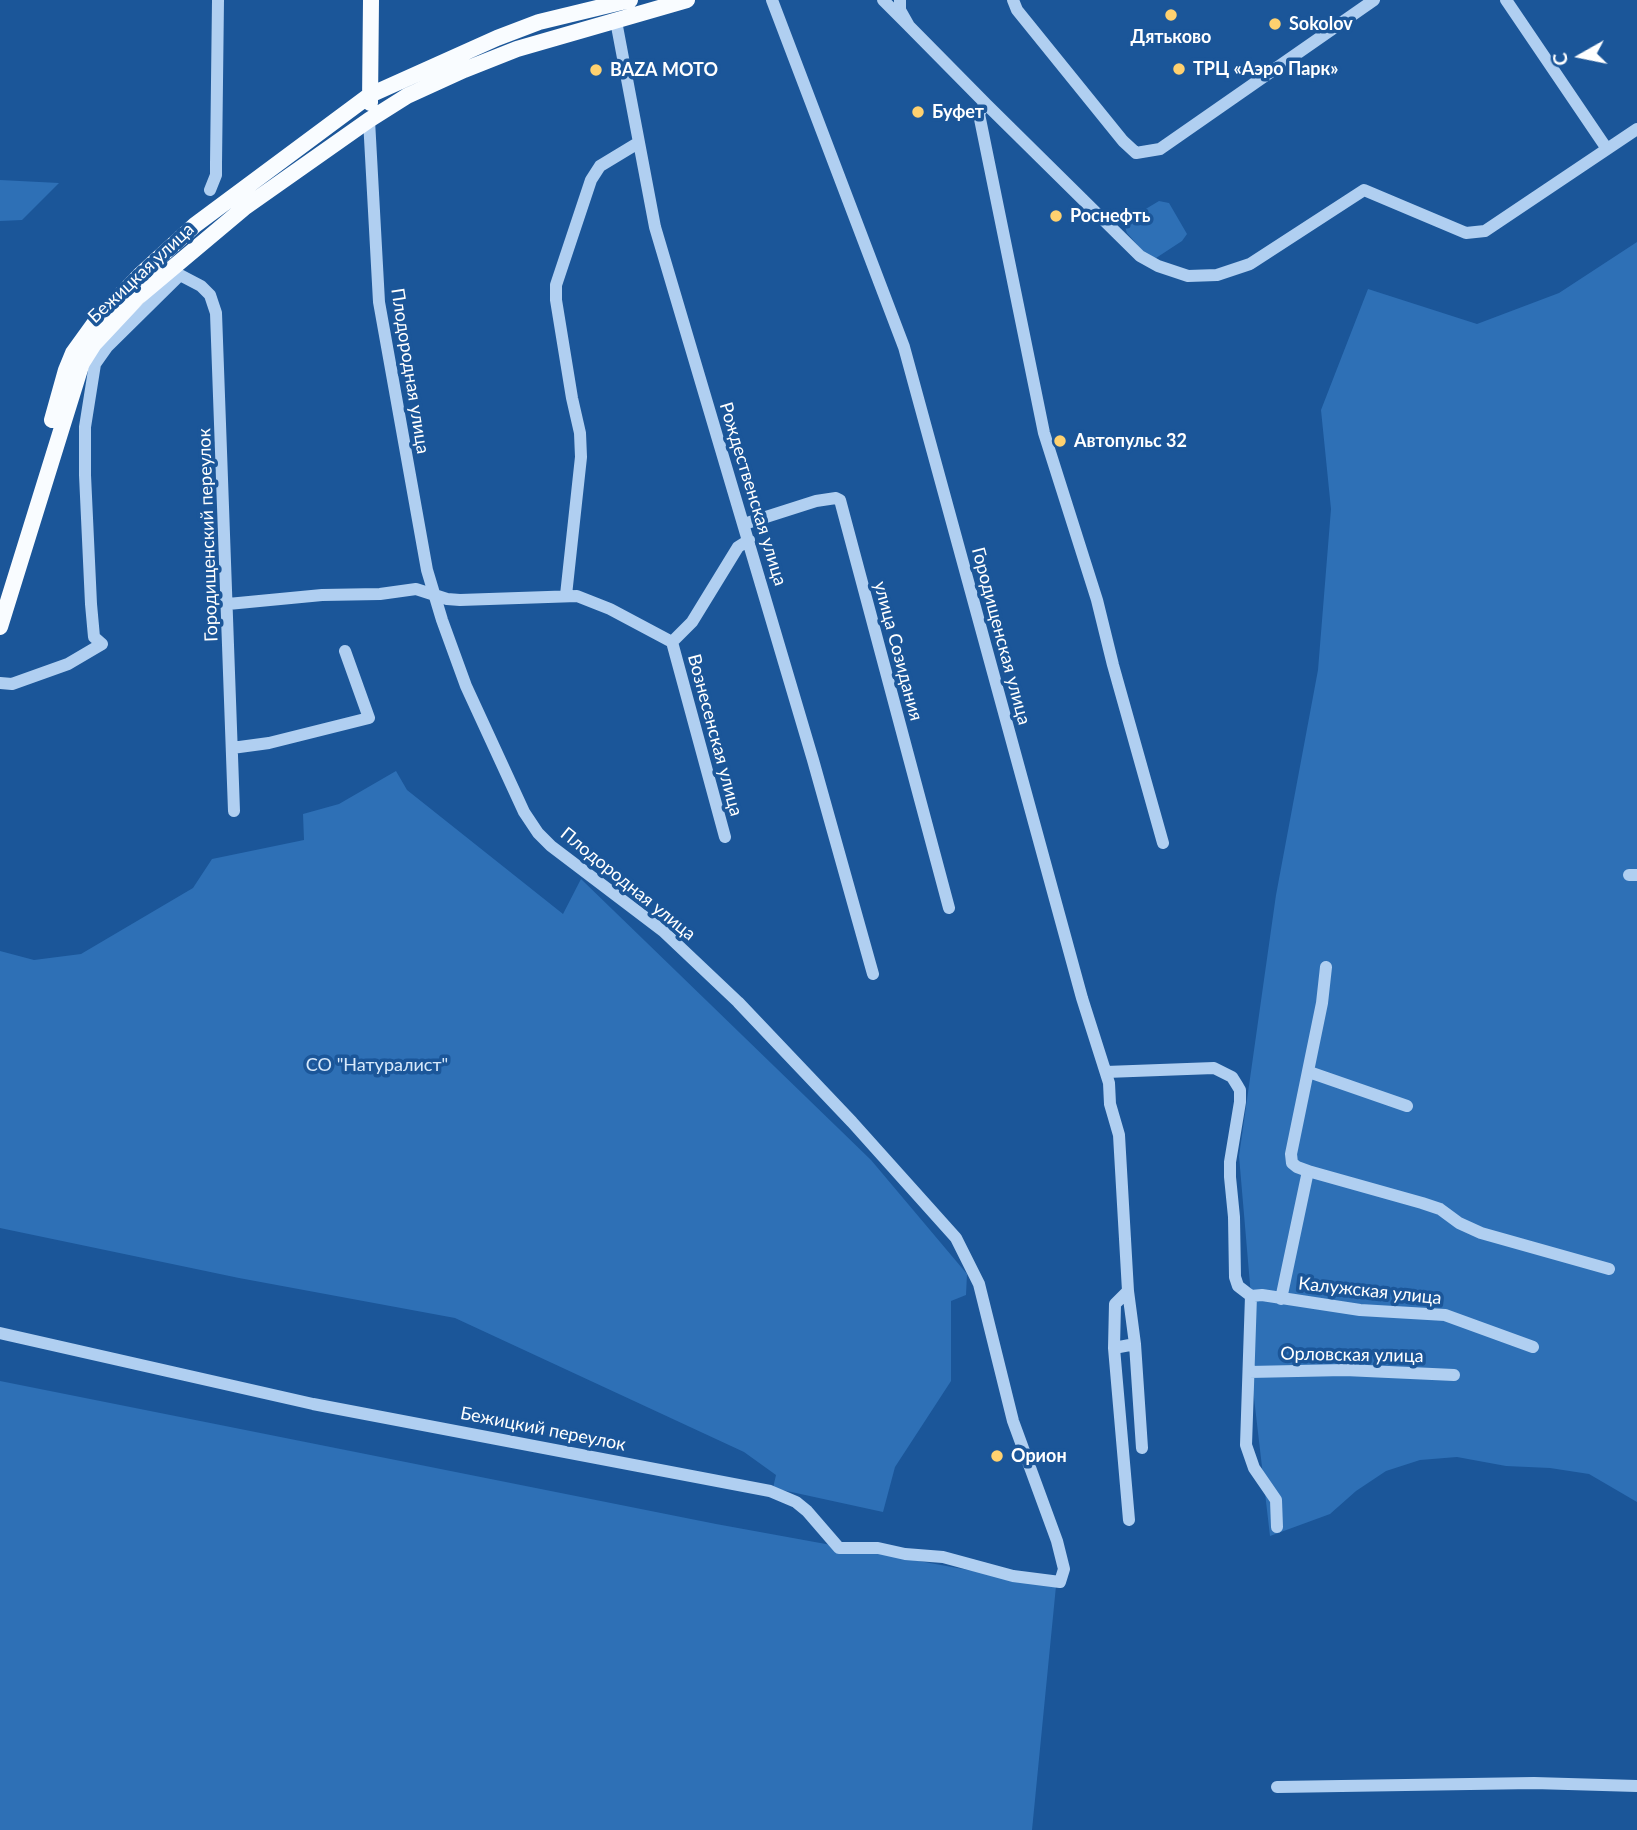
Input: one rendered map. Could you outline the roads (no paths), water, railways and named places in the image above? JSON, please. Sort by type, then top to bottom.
[{"type":"main road","points":[[369,120],[371,0]]},
{"type":"main road","name":"Бежицкая улица","points":[[0,589],[66,370],[86,333],[139,276],[195,225],[370,95],[539,22],[585,6],[629,0]]},
{"type":"main road","name":"Бежицкая улица","points":[[0,627],[82,363],[94,344],[138,297],[222,226],[369,120],[407,96],[517,50],[687,0]]},
{"type":"street","points":[[209,190],[216,175],[218,0]]},
{"type":"street","points":[[883,0],[1140,256],[1158,266],[1188,276],[1217,275],[1250,264],[1364,190],[1466,233],[1485,231],[1637,129]]},
{"type":"street","points":[[900,0],[900,10],[909,26]]},
{"type":"street","points":[[1013,0],[1017,10],[1049,50],[1123,141],[1136,153],[1160,149],[1374,0]]},
{"type":"street","points":[[1506,0],[1608,149]]},
{"type":"street","name":"Городищенская улица","points":[[771,2],[904,347],[1082,999],[1106,1072],[1110,1104],[1119,1135],[1128,1291],[1135,1345],[1142,1448]]},
{"type":"street","name":"Рождественская улица","points":[[616,21],[655,228],[749,540],[873,974]]},
{"type":"street","points":[[985,103],[979,114],[1044,433],[1097,600],[1163,844]]},
{"type":"street","name":"Плодородная улица","points":[[369,120],[379,302],[433,593],[466,686],[524,812],[551,846],[663,931],[738,1002],[852,1122],[956,1238],[979,1284],[1013,1422],[1064,1562],[1065,1569],[1060,1582]]},
{"type":"street","points":[[566,596],[581,457],[580,433],[556,300],[556,285],[591,180],[600,166],[638,143]]},
{"type":"street","name":"Городищенский переулок","points":[[0,683],[12,684],[68,664],[102,644],[94,637],[90,604],[85,475],[85,427],[95,364],[107,346],[180,275],[201,286],[210,295],[216,313],[234,811]]},
{"type":"street","name":"улица Созидания","points":[[744,524],[816,501],[836,498],[840,500],[949,908]]},
{"type":"street","points":[[228,604],[322,595],[380,594],[402,589],[416,589],[447,599],[460,600],[577,596],[610,609],[672,642],[692,622],[738,547],[749,540]]},
{"type":"street","name":"Вознесенская улица","points":[[672,642],[724,837]]},
{"type":"street","points":[[232,748],[269,743],[369,718],[345,651]]},
{"type":"street","points":[[1326,967],[1309,1072],[1291,1154],[1292,1163],[1308,1171],[1440,1209],[1459,1223],[1481,1233],[1609,1269]]},
{"type":"street","points":[[1106,1072],[1214,1068],[1231,1077],[1240,1090],[1230,1169],[1235,1277],[1238,1286],[1251,1296],[1247,1446],[1254,1468],[1276,1500],[1277,1527]]},
{"type":"street","points":[[1309,1072],[1407,1106]]},
{"type":"street","points":[[1281,1298],[1308,1171]]},
{"type":"street","name":"Городищенская улица","points":[[1128,1291],[1115,1304],[1114,1348],[1129,1520]]},
{"type":"street","name":"Калужская улица","points":[[1251,1296],[1262,1295],[1360,1310],[1445,1315],[1533,1347]]},
{"type":"street","name":"Бежицкий переулок","points":[[0,1333],[313,1404],[770,1491],[796,1502],[807,1511],[839,1548],[878,1548],[905,1554],[943,1557],[1013,1576],[1060,1582]]},
{"type":"street","points":[[1114,1348],[1135,1345]]},
{"type":"street","name":"Орловская улица","points":[[1249,1372],[1345,1370],[1454,1375]]},
{"type":"street","points":[[1277,1787],[1534,1783],[1637,1787]]},
{"type":"place","name":"Дятьково","points":[[1171,15]]},
{"type":"place","name":"Sokolov","points":[[1275,24]]},
{"type":"place","name":"ТРЦ «Аэро Парк»","points":[[1179,69]]},
{"type":"place","name":"BAZA MOTO","points":[[596,70]]},
{"type":"place","name":"Буфет","points":[[918,112]]},
{"type":"place","name":"Роснефть","points":[[1056,216]]},
{"type":"place","name":"Автопульс 32","points":[[1060,441]]},
{"type":"place","name":"Орион","points":[[997,1456]]},
{"type":"park label","name":"СО \"Натуралист\"","points":[[377,1065]]}]
